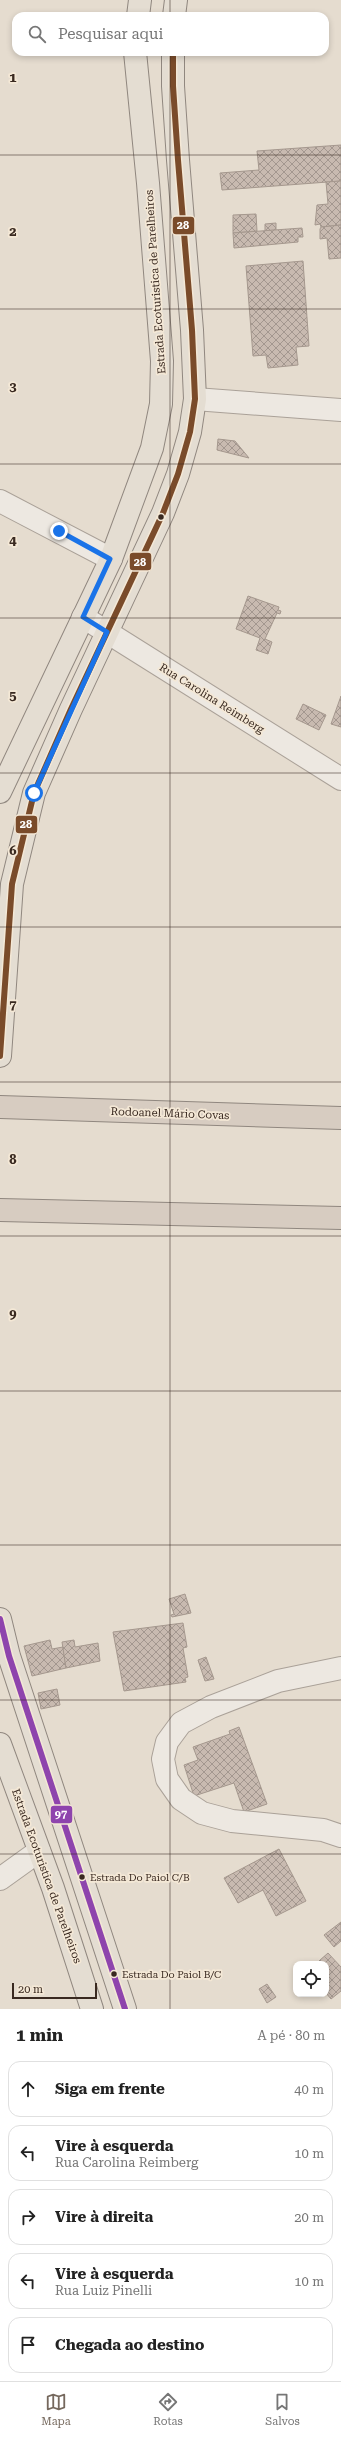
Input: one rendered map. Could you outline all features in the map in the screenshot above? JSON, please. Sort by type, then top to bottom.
[{"type":"highway","name":"Rodoanel Mário Covas","points":[[0,1107],[341,1118]]},
{"type":"highway","points":[[0,1210],[95,1211],[341,1218]]},
{"type":"main road","points":[[138,12],[140,0]]},
{"type":"main road","points":[[174,12],[176,0]]},
{"type":"main road","name":"Estrada Ecoturistica de Parelheiros","points":[[0,792],[110,559],[152,448],[161,404],[162,361],[148,183],[135,56]]},
{"type":"main road","points":[[0,1056],[12,884],[34,793],[107,632],[137,572],[178,474],[190,432],[195,399],[192,330],[173,86],[173,56]]},
{"type":"main road","points":[[0,1620],[12,1664],[126,2009]]},
{"type":"main road","name":"Estrada Ecoturistica de Parelheiros","points":[[0,1744],[39,1852],[92,2009]]},
{"type":"street","points":[[195,399],[341,410]]},
{"type":"street","points":[[0,501],[110,559]]},
{"type":"street","name":"Rua Carolina Reimberg","points":[[83,617],[341,779]]},
{"type":"street","points":[[341,1668],[278,1681],[211,1706],[181,1723],[167,1742],[164,1759],[167,1779],[180,1799],[202,1813],[232,1821],[323,1830],[341,1836]]},
{"type":"street","points":[[0,1879],[39,1852]]},
{"type":"building","points":[[341,145],[341,181],[222,190],[220,173],[259,170],[257,151]]},
{"type":"building","points":[[341,181],[341,225],[321,227],[320,224],[315,225],[317,205],[328,204],[326,182]]},
{"type":"building","points":[[256,214],[257,231],[233,233],[233,215]]},
{"type":"building","points":[[276,223],[276,230],[265,231],[265,224]]},
{"type":"building","points":[[341,225],[341,258],[329,259],[327,238],[320,239],[320,229],[321,227]]},
{"type":"building","points":[[302,228],[303,237],[298,237],[298,242],[234,248],[233,233]]},
{"type":"building","points":[[303,261],[309,346],[296,347],[298,365],[268,368],[266,355],[253,356],[246,266]]},
{"type":"building","points":[[218,439],[235,441],[249,458],[217,450]]},
{"type":"building","points":[[248,596],[279,607],[278,610],[281,611],[280,614],[277,613],[265,639],[272,642],[268,654],[256,650],[260,638],[236,629]]},
{"type":"building","points":[[341,696],[341,727],[331,724]]},
{"type":"building","points":[[303,704],[326,715],[319,730],[296,719]]},
{"type":"building","points":[[185,1594],[191,1613],[172,1617],[171,1615],[174,1614],[169,1599]]},
{"type":"building","points":[[183,1623],[187,1647],[183,1648],[188,1677],[185,1678],[186,1682],[124,1691],[113,1632]]},
{"type":"building","points":[[50,1640],[52,1649],[63,1647],[66,1668],[32,1676],[24,1646]]},
{"type":"building","points":[[74,1640],[75,1647],[98,1643],[100,1661],[66,1668],[62,1642]]},
{"type":"building","points":[[206,1657],[214,1679],[205,1681],[198,1660]]},
{"type":"building","points":[[57,1689],[60,1705],[41,1709],[38,1693]]},
{"type":"building","points":[[239,1727],[267,1804],[244,1812],[234,1783],[194,1796],[184,1765],[198,1760],[193,1747],[230,1734],[229,1731]]},
{"type":"building","points":[[279,1849],[306,1901],[276,1916],[263,1890],[238,1903],[224,1878]]},
{"type":"building","points":[[341,1922],[341,1941],[334,1947],[324,1935]]},
{"type":"building","points":[[328,1953],[341,1967],[341,1991],[331,1999],[329,1997],[329,1961],[319,1961]]},
{"type":"building","points":[[267,1984],[276,1997],[267,2003],[259,1989]]},
{"type":"transit line","name":"28","points":[[0,1056],[12,884],[34,793],[71,709],[163,513],[178,474],[190,432],[195,399],[192,330],[178,160],[173,86],[173,56]]},
{"type":"transit line","name":"97","points":[[0,1619],[9,1656],[125,2009]]},
{"type":"place","name":"Estrada Do Paiol C/B","points":[[82,1877]]},
{"type":"place","name":"Estrada Do Paiol B/C","points":[[114,1974]]},
{"type":"route","points":[[34,793],[107,632],[83,617],[110,559],[59,531]]}]
